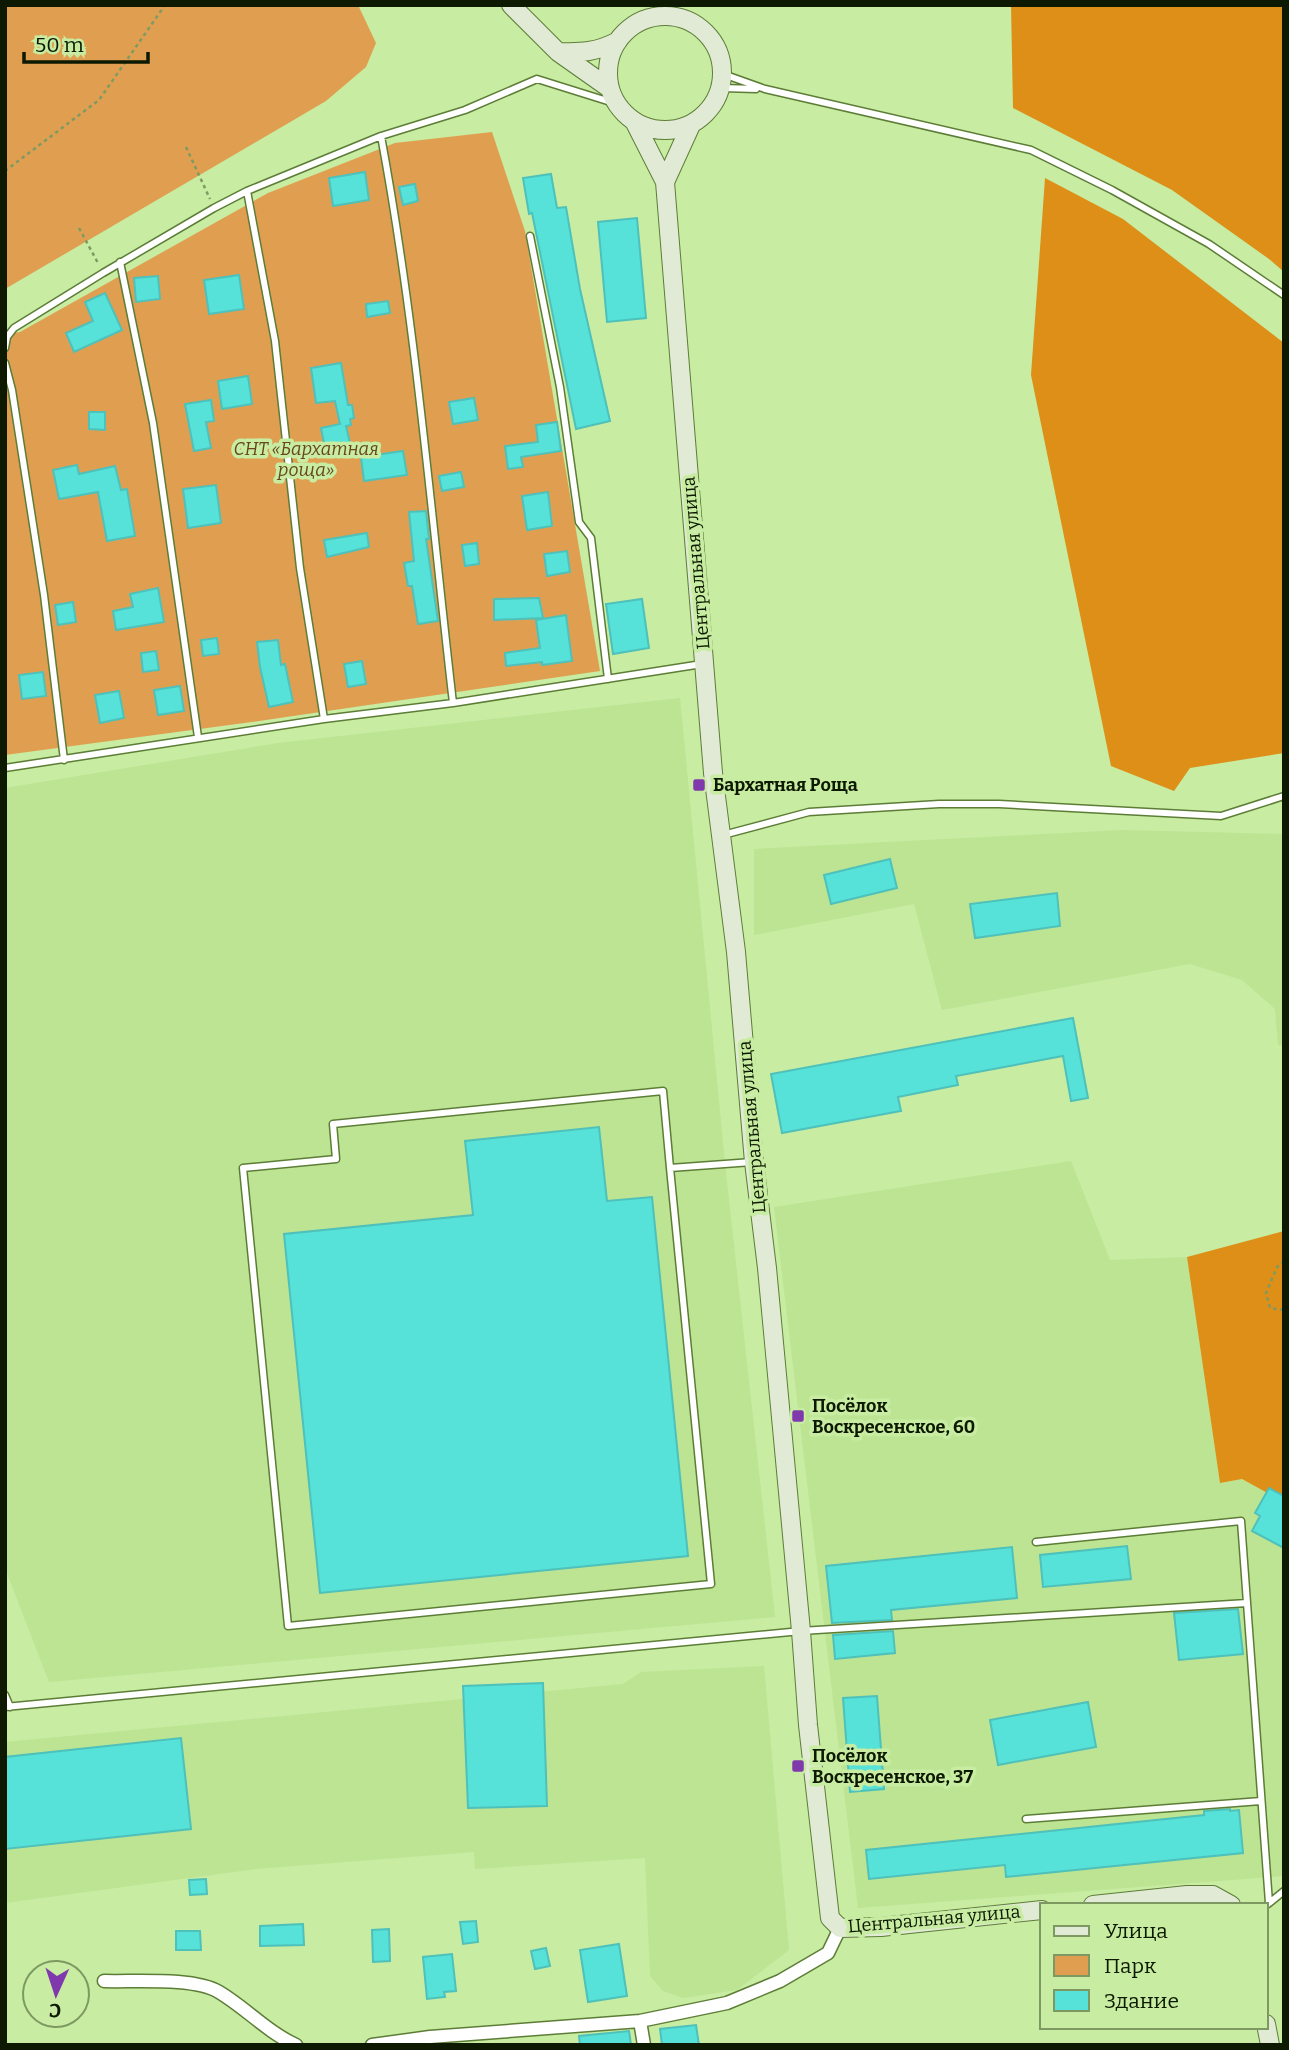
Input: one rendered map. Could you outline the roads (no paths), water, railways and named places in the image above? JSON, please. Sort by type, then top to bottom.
[{"type":"main road","points":[[511,5],[558,52],[613,96],[625,115],[653,130],[673,130],[691,125],[704,116],[714,104],[723,81],[720,57],[713,41],[701,29],[668,11],[654,17],[644,13],[618,41],[611,55],[608,69],[613,96]]},
{"type":"main road","points":[[558,52],[585,54],[618,41]]},
{"type":"main road","points":[[635,122],[665,182]]},
{"type":"main road","name":"Центральная улица","points":[[691,125],[665,182],[713,774],[736,952],[808,1725],[830,1918],[840,1928],[881,1927],[1040,1910]]},
{"type":"main road","points":[[1112,1903],[1213,1895],[1227,1903]]},
{"type":"street","points":[[372,2045],[430,2037],[640,2021],[727,2003],[780,1980],[828,1953],[840,1928]]},
{"type":"street","points":[[104,1981],[202,1985],[218,1992],[281,2039],[296,2045]]},
{"type":"street","points":[[640,2021],[644,2045]]},
{"type":"lane","points":[[5,348],[7,337],[14,328],[120,262],[247,191],[381,136],[465,110],[537,79],[613,96]]},
{"type":"lane","points":[[723,81],[1031,150],[1112,190],[1209,244],[1284,295]]},
{"type":"lane","points":[[723,81],[765,89]]},
{"type":"lane","points":[[381,136],[398,228],[413,336],[453,703]]},
{"type":"lane","points":[[247,191],[275,341],[300,568],[324,719]]},
{"type":"lane","points":[[530,236],[560,387],[579,522],[591,538],[608,679]]},
{"type":"lane","points":[[120,262],[153,423],[198,737]]},
{"type":"lane","points":[[5,363],[12,390],[42,582],[64,760]]},
{"type":"lane","points":[[5,768],[198,737],[453,703],[704,663]]},
{"type":"lane","points":[[721,835],[809,812],[963,804],[1221,816],[1284,796]]},
{"type":"lane","points":[[663,1091],[670,1168],[711,1584],[288,1626],[243,1168],[336,1159],[333,1124],[663,1091]]},
{"type":"lane","points":[[670,1168],[754,1161]]},
{"type":"lane","points":[[1037,1542],[1241,1521],[1267,1903]]},
{"type":"lane","points":[[5,1695],[8,1707],[801,1631],[1247,1603]]},
{"type":"lane","points":[[1026,1819],[1261,1801]]},
{"type":"lane","points":[[1268,1903],[1284,1891]]},
{"type":"place","name":"Бархатная Роща","points":[[699,785]]},
{"type":"place","name":"Посёлок Воскресенское, 60","points":[[798,1416]]},
{"type":"place","name":"Посёлок Воскресенское, 37","points":[[798,1766]]},
{"type":"park label","name":"СНТ «Бархатная роща»","points":[[306,459]]}]
